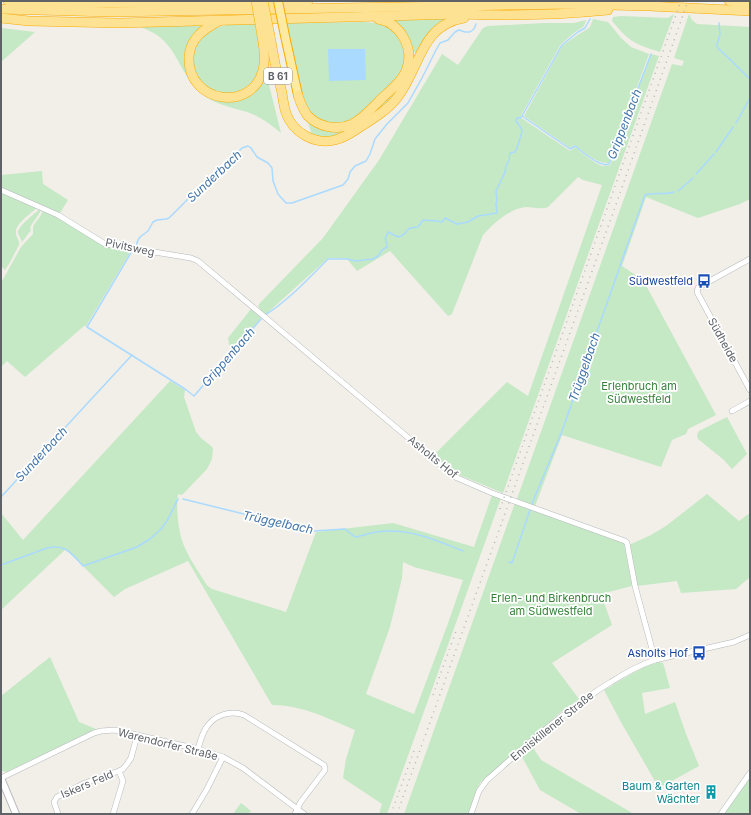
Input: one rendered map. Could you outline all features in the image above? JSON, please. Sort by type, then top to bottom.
[{"type":"highway","points":[[8,1],[122,4],[308,1]]},
{"type":"highway","points":[[222,20],[201,32],[195,39],[189,56],[190,69],[197,83],[202,89],[216,96],[229,98],[246,93],[257,83],[263,71],[266,36],[256,1]]},
{"type":"highway","name":"B 61","points":[[263,1],[266,36],[287,114],[297,129],[304,135],[325,142],[344,137],[387,108],[397,98],[406,85],[424,46],[429,38],[437,31],[458,19],[486,15]]},
{"type":"highway","points":[[278,1],[298,96],[304,110],[313,120],[326,127],[338,128],[358,121],[402,79],[408,64],[409,50],[400,31],[388,22],[363,17]]},
{"type":"highway","points":[[729,1],[750,3]]},
{"type":"highway","points":[[1,9],[110,12],[570,4],[750,11]]},
{"type":"highway","points":[[1,18],[119,22],[459,14],[567,14],[649,6]]},
{"type":"street","name":"Pivitsweg","points":[[1,190],[58,215],[105,244],[195,259],[253,307]]},
{"type":"street","name":"Südheide","points":[[750,258],[699,286],[697,290],[700,299],[750,390]]},
{"type":"street","name":"Asholts Hof","points":[[253,307],[455,477],[625,541],[627,543],[634,586],[654,660]]},
{"type":"street","points":[[732,411],[750,401]]},
{"type":"street","name":"Enniskillener Straße","points":[[471,814],[479,791],[487,780],[563,715],[601,688],[634,668],[654,660],[734,642],[750,636]]},
{"type":"street","points":[[198,749],[205,729],[218,717],[235,713],[244,715],[325,767],[325,770],[300,802],[296,811]]},
{"type":"street","name":"Warendorfer Straße","points":[[1,778],[94,733],[115,730],[198,749],[223,757],[243,768],[296,811],[304,814]]},
{"type":"street","name":"Iskers Feld","points":[[58,814],[54,802],[57,797],[85,783],[126,767],[131,758],[137,736]]},
{"type":"street","points":[[192,814],[223,757]]},
{"type":"street","points":[[113,814],[123,781],[119,771]]},
{"type":"street","points":[[721,814],[750,773]]},
{"type":"street","points":[[1,778],[16,814]]},
{"type":"green space","points":[[674,14],[660,52],[632,41],[612,21],[613,17],[621,16],[668,18]]},
{"type":"green space","name":"Erlenbruch am Südwestfeld","points":[[689,14],[692,20],[697,24],[750,27],[750,199],[740,204],[698,218],[646,197],[622,266],[643,280],[716,415],[688,429],[686,434],[672,440],[661,467],[562,435],[535,506],[517,499],[672,64],[682,66],[684,61],[674,58]]},
{"type":"green space","points":[[447,18],[417,52],[412,53],[391,20]]},
{"type":"green space","points":[[593,19],[608,22],[621,38],[631,47],[649,54],[609,163],[595,160],[574,145],[570,148],[524,116],[562,46],[590,27]]},
{"type":"green space","points":[[586,20],[584,26],[561,44],[520,117],[570,151],[575,147],[600,165],[610,165],[651,54],[659,56],[503,493],[457,474],[433,456],[507,382],[528,396],[602,185],[583,180],[578,177],[548,207],[520,208],[508,213],[497,222],[483,235],[452,314],[448,316],[390,251],[357,271],[347,259],[331,258],[326,260],[265,315],[260,310],[259,304],[323,238],[379,160],[442,54],[458,65],[483,28],[488,26],[574,23]]},
{"type":"green space","points":[[365,22],[383,24],[397,33],[406,50],[405,63],[399,77],[356,117],[339,124],[325,122],[309,111],[303,99],[299,86],[287,23]]},
{"type":"green space","points":[[206,24],[193,38],[191,78],[229,100],[266,73],[281,133],[269,123],[256,116],[207,98],[191,82],[169,46],[154,33],[136,25]]},
{"type":"green space","points":[[237,24],[255,24],[260,48],[260,58],[259,67],[253,81],[244,88],[229,94],[215,92],[204,84],[197,73],[193,60],[195,47],[204,35],[219,27]]},
{"type":"green space","points":[[1,28],[35,32],[1,62]]},
{"type":"green space","points":[[402,85],[385,106],[343,133],[326,138],[312,135],[308,122],[337,131]]},
{"type":"green space","points":[[42,171],[43,184],[68,200],[60,213],[1,189],[1,175]]},
{"type":"green space","points":[[1,193],[37,208],[18,226],[16,233],[19,245],[5,270],[1,266]]},
{"type":"green space","points":[[40,209],[40,212],[30,228],[31,230],[22,242],[18,230]]},
{"type":"green space","points":[[44,211],[58,217],[104,246],[131,251],[86,326],[84,326],[25,377],[7,361],[1,367],[1,283],[21,247],[33,234],[33,227]]},
{"type":"green space","points":[[251,309],[261,318],[232,351],[228,338]]},
{"type":"green space","points":[[170,381],[185,390],[184,397],[196,432],[213,448],[212,459],[207,469],[182,495],[178,494],[177,507],[179,529],[185,548],[206,584],[212,589],[286,612],[316,532],[393,523],[474,547],[492,495],[501,498],[387,814],[379,814],[382,804],[343,778],[346,759],[355,730],[304,710],[294,707],[272,705],[188,561],[125,589],[114,597],[66,549],[1,610],[1,513],[23,540]],"holes":[[[403,562],[414,567],[463,580],[414,714],[366,694],[390,627],[402,578]]]},
{"type":"green space","points":[[727,417],[747,454],[732,469],[724,460],[698,439],[697,435],[699,431]]},
{"type":"green space","points":[[707,494],[739,521],[750,513],[750,577],[736,589],[681,593],[677,581],[637,586],[629,545],[666,526]]},
{"type":"green space","name":"Erlen- und Birkenbruch am Südwestfeld","points":[[515,503],[624,543],[632,586],[601,594],[612,625],[552,663],[579,699],[561,712],[480,783],[468,814],[404,814]]},
{"type":"green space","points":[[50,657],[79,722],[96,729],[7,772],[2,771],[1,696]]},
{"type":"green space","points":[[659,662],[663,663],[670,688],[642,693],[645,714],[675,702],[699,766],[659,788],[604,690],[638,670]]},
{"type":"green space","points":[[532,746],[541,760],[634,814],[581,814],[540,790],[521,755]]},
{"type":"green space","points":[[750,777],[750,814],[724,814]]},
{"type":"green space","points":[[241,803],[251,811],[248,814],[233,814]]},
{"type":"water","points":[[328,49],[365,49],[366,80],[329,81]]},
{"type":"waterway","name":"Grippenbach","points":[[265,315],[306,282],[328,259],[347,259],[356,261],[373,259],[378,256],[382,250],[387,247],[385,239],[388,232],[398,237],[403,235],[410,228],[418,227],[423,220],[442,222],[445,218],[457,224],[468,222],[478,216],[497,213],[496,191],[505,172],[510,153],[515,152],[522,132],[522,129],[516,121],[517,118],[522,116],[562,45],[585,28],[590,19]]},
{"type":"waterway","name":"Trüggelbach","points":[[719,23],[720,35],[717,47],[750,79]]},
{"type":"waterway","name":"Sunderbach","points":[[136,246],[140,237],[148,231],[153,222],[169,218],[188,199],[195,195],[242,148],[248,146],[257,157],[268,163],[272,168],[273,181],[278,194],[286,203],[292,203],[343,185],[355,166],[366,161],[375,139],[387,124],[408,103],[440,43],[448,40],[455,32],[459,30],[470,32],[474,29],[476,24]]},
{"type":"waterway","name":"Grippenbach","points":[[522,116],[570,149],[575,146],[596,161],[609,164],[651,54]]},
{"type":"waterway","name":"Trüggelbach","points":[[736,123],[750,98]]},
{"type":"waterway","name":"Trüggelbach","points":[[716,152],[733,127]]},
{"type":"waterway","name":"Trüggelbach","points":[[696,174],[714,154]]},
{"type":"waterway","name":"Trüggelbach","points":[[678,191],[693,178]]},
{"type":"waterway","name":"Trüggelbach","points":[[509,562],[512,563],[533,501],[561,434],[645,195],[674,192]]},
{"type":"waterway","name":"Trüggelbach","points":[[132,251],[87,327],[194,396],[261,319]]},
{"type":"waterway","name":"Sunderbach","points":[[1,497],[132,355]]},
{"type":"waterway","name":"Trüggelbach","points":[[1,565],[47,548],[59,547],[68,551],[83,566],[137,547],[150,539],[161,529],[167,521],[178,499]]},
{"type":"waterway","name":"Trüggelbach","points":[[183,499],[313,531],[345,529],[355,537],[374,532],[400,531],[432,539],[463,551]]},
{"type":"railway","points":[[500,509],[681,1]]},
{"type":"railway","points":[[397,814],[688,1]]},
{"type":"railway","points":[[433,695],[456,631]]},
{"type":"railway","points":[[391,814],[415,748]]},
{"type":"place","name":"Südwestfeld","points":[[704,281]]},
{"type":"place","name":"Asholts Hof","points":[[699,653]]},
{"type":"place","name":"Baum & Garten Wächter","points":[[711,792]]}]
